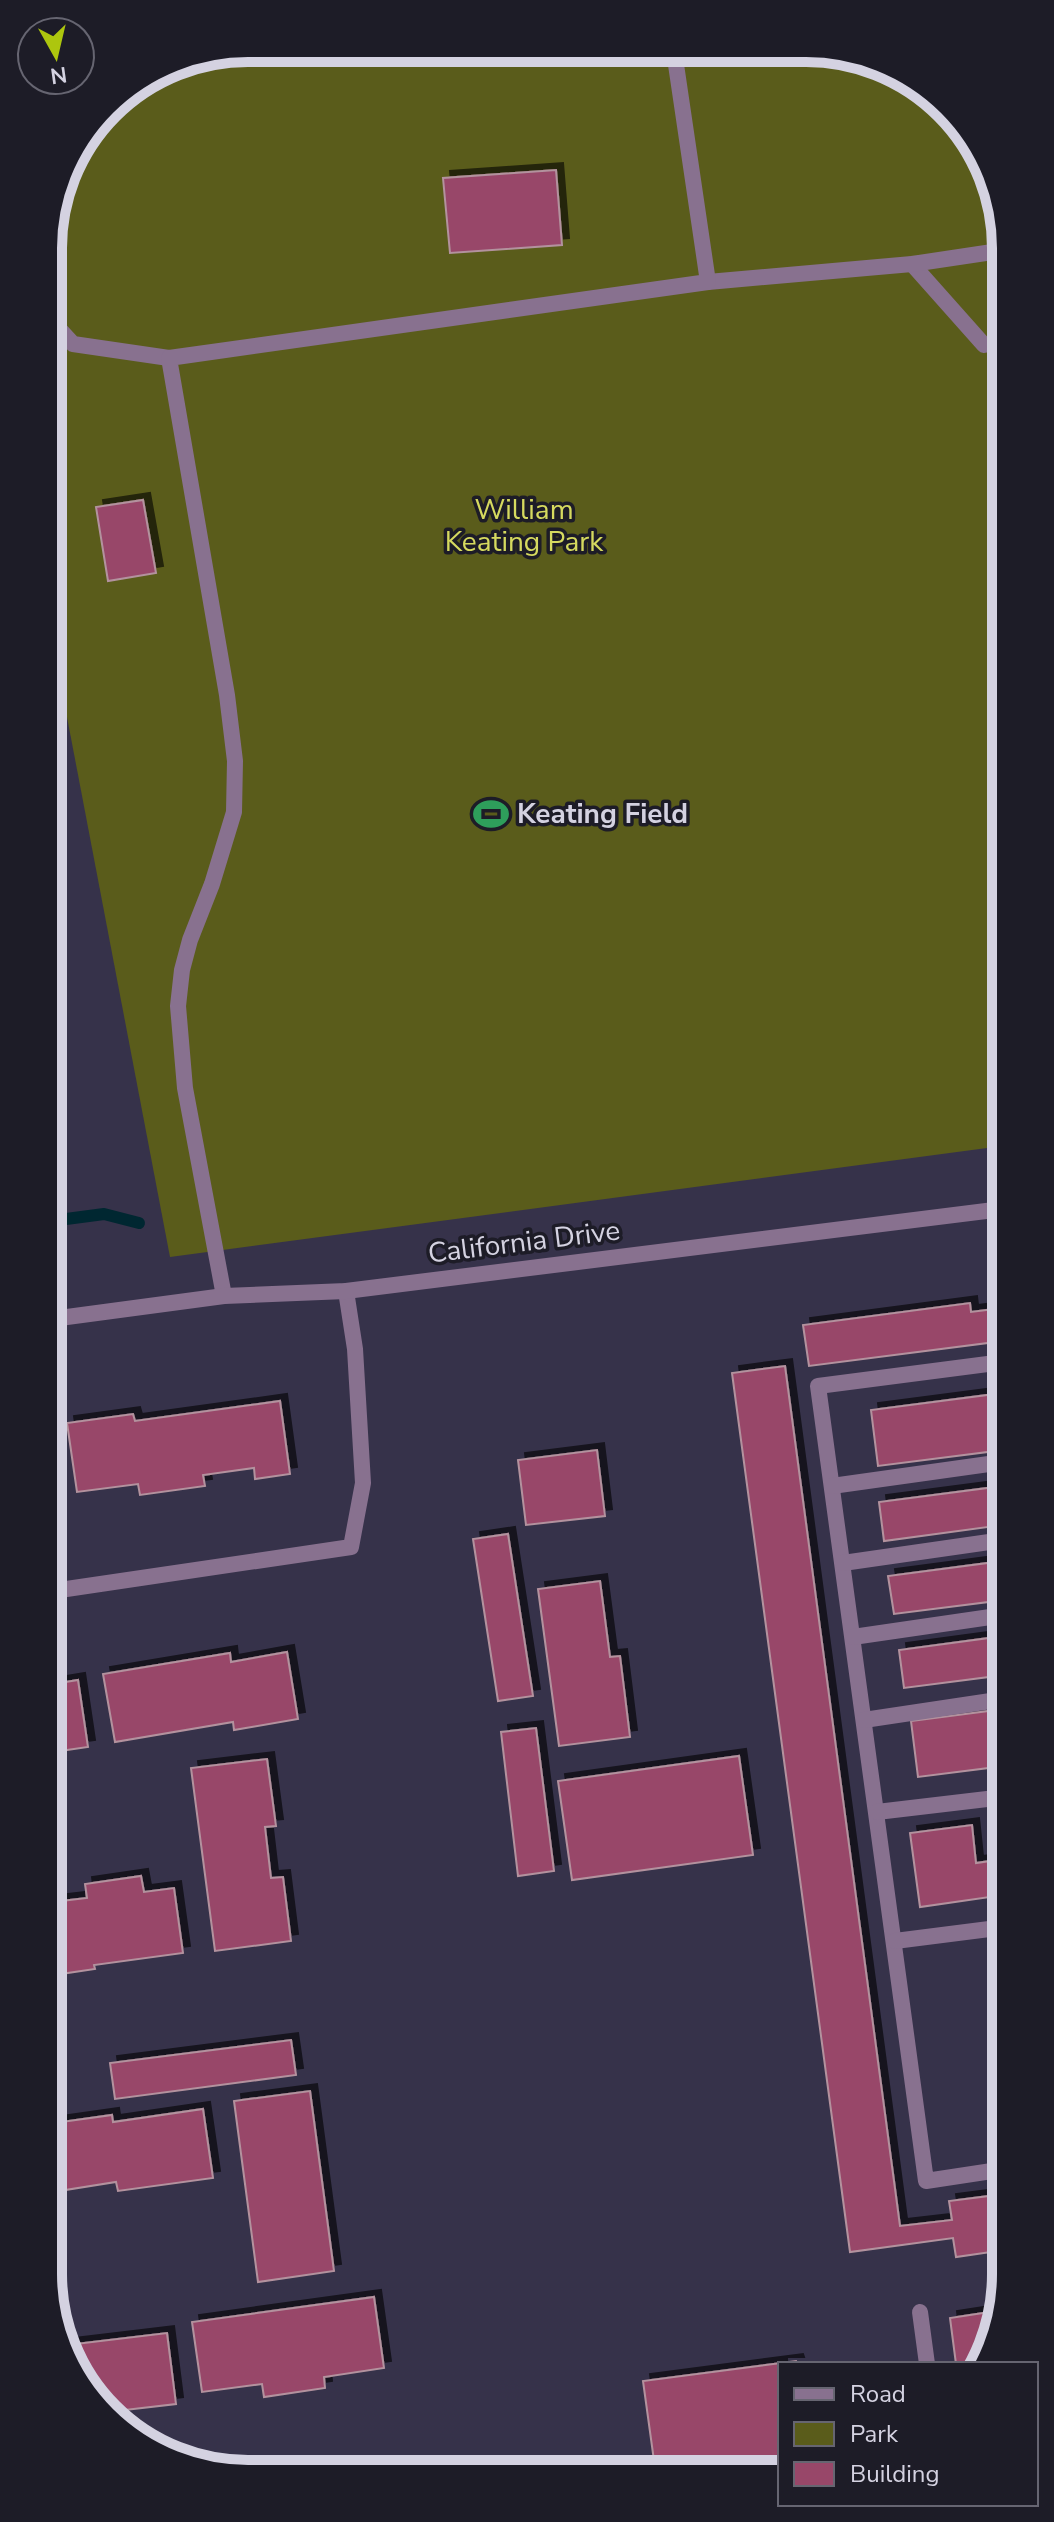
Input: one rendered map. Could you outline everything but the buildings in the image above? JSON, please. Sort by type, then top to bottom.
[{"type":"street","points":[[676,62],[708,282]]},
{"type":"street","points":[[62,332],[73,344],[169,358],[708,282],[912,264],[992,252]]},
{"type":"street","points":[[912,264],[984,345]]},
{"type":"street","points":[[169,358],[227,695],[235,761],[234,812],[212,884],[190,940],[182,970],[178,1006],[185,1088],[224,1296]]},
{"type":"street","name":"California Drive","points":[[62,1318],[224,1296],[346,1291],[992,1210]]},
{"type":"street","points":[[62,1590],[351,1547],[363,1483],[355,1349],[346,1291]]},
{"type":"street","points":[[992,1363],[818,1386],[926,2181],[992,2171]]},
{"type":"street","points":[[832,1486],[992,1464]]},
{"type":"street","points":[[843,1563],[992,1542]]},
{"type":"street","points":[[853,1637],[992,1617]]},
{"type":"street","points":[[864,1720],[992,1701]]},
{"type":"street","points":[[877,1812],[992,1798]]},
{"type":"street","points":[[895,1941],[992,1929]]},
{"type":"street","points":[[920,2312],[927,2362]]},
{"type":"green space","name":"William Keating Park","points":[[248,62],[806,62],[866,72],[909,93],[938,116],[967,155],[986,200],[992,248],[992,1147],[170,1257],[62,691],[62,236],[68,200],[93,145],[116,116],[166,81],[212,66]]},
{"type":"waterway","points":[[62,1220],[104,1214],[139,1223]]},
{"type":"place","name":"Keating Field","points":[[491,814]]}]
